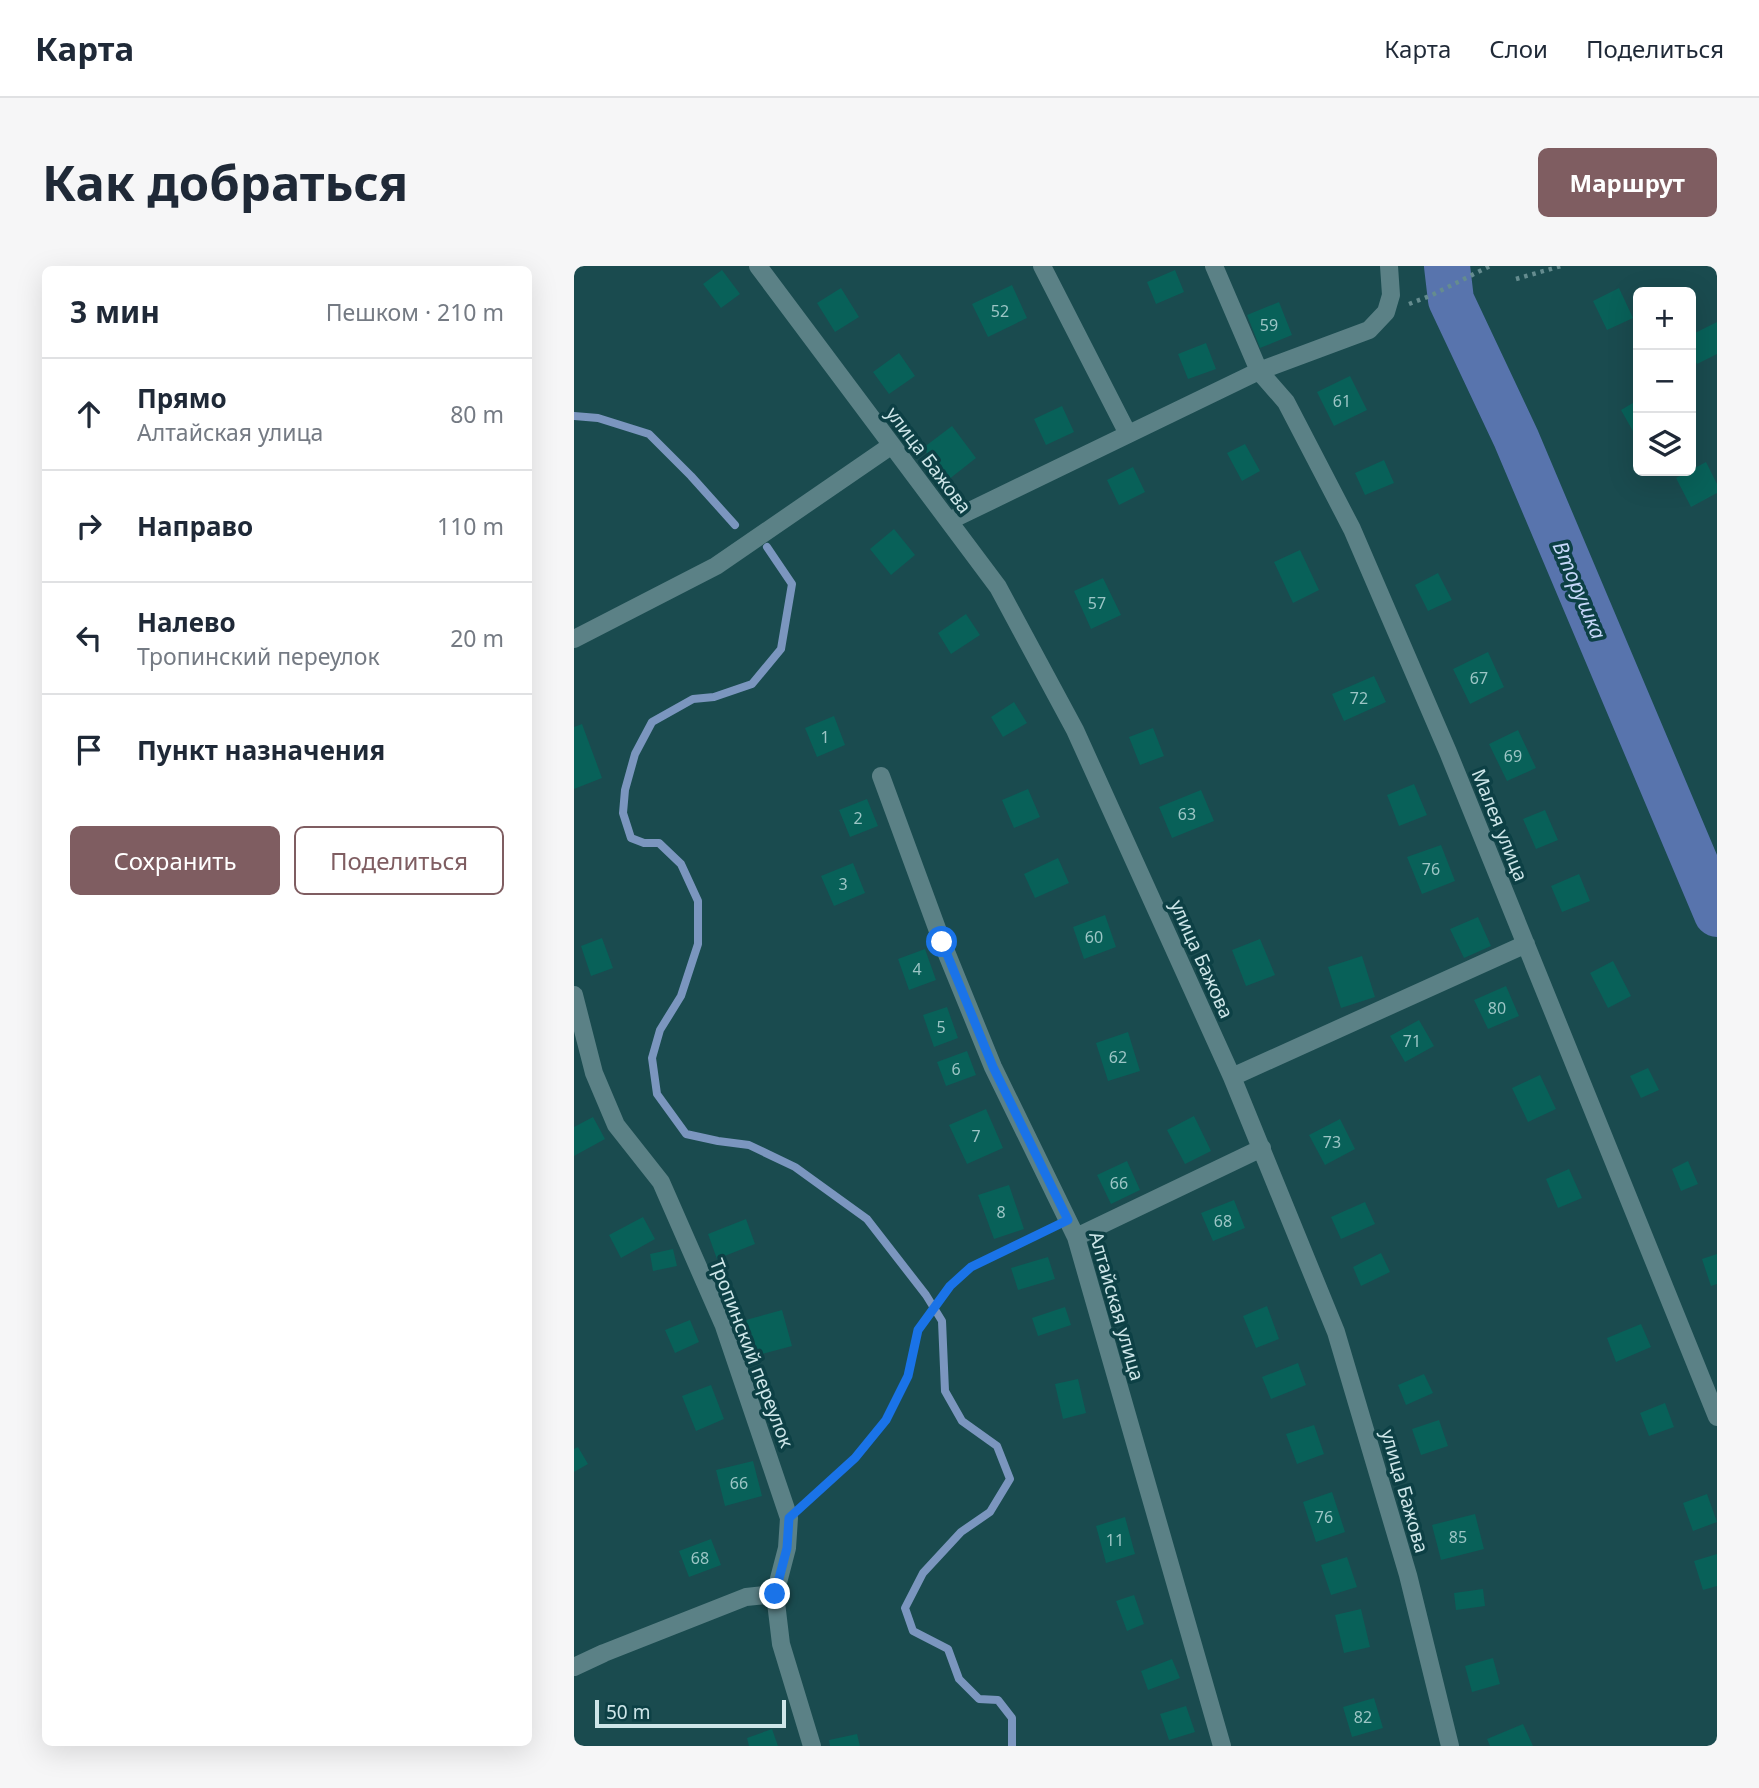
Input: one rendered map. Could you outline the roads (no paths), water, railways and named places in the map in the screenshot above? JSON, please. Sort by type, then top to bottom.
[{"type":"street","name":"улица Бажова","points":[[758,266],[998,587],[1075,730],[1232,1077],[1336,1332],[1408,1575],[1450,1746]]},
{"type":"street","points":[[1042,266],[1128,434]]},
{"type":"street","name":"Малея улица","points":[[1214,266],[1259,371],[1286,401],[1352,529],[1527,944],[1717,1417]]},
{"type":"street","points":[[949,521],[1259,371],[1369,330],[1386,312],[1391,295],[1389,266]]},
{"type":"street","points":[[574,639],[716,566],[892,445]]},
{"type":"street","name":"Алтайская улица","points":[[880,776],[942,942],[993,1067],[1076,1237],[1222,1746]]},
{"type":"street","points":[[1232,1077],[1527,944]]},
{"type":"street","name":"Тропинский переулок","points":[[574,995],[594,1073],[616,1125],[661,1182],[724,1326],[789,1518],[787,1548],[775,1594],[781,1644],[812,1746]]},
{"type":"street","points":[[1076,1237],[1262,1148]]},
{"type":"street","points":[[574,1667],[746,1597],[775,1594]]},
{"type":"waterway","name":"Вторушка","points":[[1447,266],[1451,300],[1516,438],[1717,914]]},
{"type":"waterway","points":[[574,416],[598,418],[649,434],[735,525]]},
{"type":"waterway","points":[[767,547],[792,584],[781,649],[752,684],[714,697],[693,699],[652,722],[635,754],[625,790],[623,813],[631,838],[644,843],[659,843],[681,864],[698,901],[698,944],[681,996],[660,1030],[652,1058],[657,1094],[686,1134],[749,1145],[795,1167],[867,1219],[926,1295],[942,1321],[945,1391],[962,1421],[997,1446],[1010,1479],[990,1512],[961,1532],[923,1573],[905,1608],[913,1631],[948,1649],[959,1679],[979,1699],[998,1700],[1012,1718],[1012,1746]]}]
